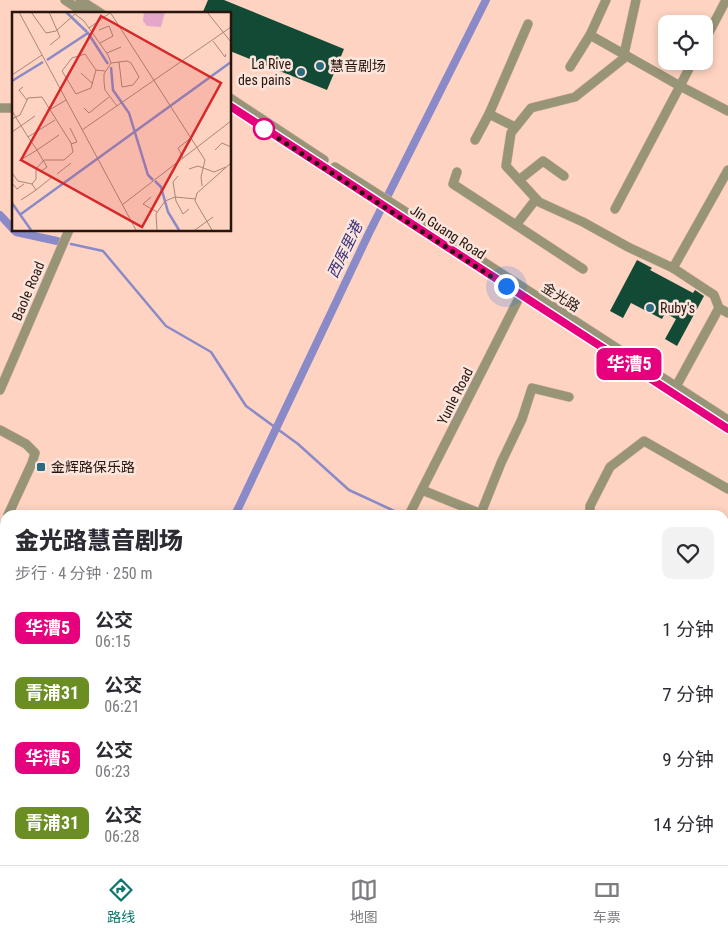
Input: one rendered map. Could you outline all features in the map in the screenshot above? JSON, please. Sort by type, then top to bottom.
[{"type":"street","points":[[65,0],[83,12]]},
{"type":"street","points":[[80,0],[99,12]]},
{"type":"street","points":[[570,67],[590,35],[606,0]]},
{"type":"street","points":[[636,0],[623,59],[575,98],[530,108],[511,133],[506,166],[539,202],[674,268],[714,295],[719,308],[728,313]]},
{"type":"street","points":[[713,25],[726,0]]},
{"type":"street","points":[[474,140],[489,114],[528,24]]},
{"type":"street","points":[[590,35],[728,111]]},
{"type":"street","points":[[615,209],[689,70]]},
{"type":"street","points":[[231,99],[371,190],[399,212]]},
{"type":"street","name":"Jin Guang Road","points":[[231,107],[376,202],[399,212],[675,389],[728,429]]},
{"type":"street","points":[[489,114],[515,127]]},
{"type":"street","points":[[519,180],[543,161],[564,176]]},
{"type":"street","points":[[674,268],[728,170]]},
{"type":"street","points":[[456,172],[453,184],[583,269]]},
{"type":"street","points":[[516,225],[536,199]]},
{"type":"street","name":"Baole Road","points":[[0,390],[69,231]]},
{"type":"street","name":"Yunle Road","points":[[412,510],[522,292]]},
{"type":"street","points":[[719,308],[675,389],[728,420]]},
{"type":"street","points":[[484,510],[501,464],[522,419],[532,388],[569,397]]},
{"type":"street","points":[[0,430],[26,444],[34,453],[32,463],[10,510]]},
{"type":"street","points":[[590,510],[590,506],[610,466],[644,441],[728,489]]},
{"type":"street","points":[[422,490],[473,510]]},
{"type":"building","points":[[208,0],[224,0],[344,49],[327,90],[231,51],[231,12],[203,12]]},
{"type":"building","points":[[637,260],[652,268],[650,270],[693,293],[695,290],[704,296],[677,346],[665,339],[676,319],[665,313],[662,319],[631,303],[623,318],[610,311]]},
{"type":"waterway","name":"西厍里港","points":[[237,510],[369,233],[486,0]]},
{"type":"waterway","points":[[0,215],[12,228]]},
{"type":"waterway","points":[[15,231],[57,241]]},
{"type":"waterway","points":[[71,244],[103,251],[166,326],[211,352],[246,406],[298,444],[349,490],[392,510]]},
{"type":"bus line","name":"华漕5","points":[[231,107],[728,429]]},
{"type":"place","name":"慧音剧场","points":[[320,66]]},
{"type":"place","name":"La Rive des pains","points":[[301,72]]},
{"type":"place","name":"Ruby's","points":[[650,308]]},
{"type":"place","name":"金辉路保乐路","points":[[41,467]]},
{"type":"route","points":[[264,129],[506,286]]}]
